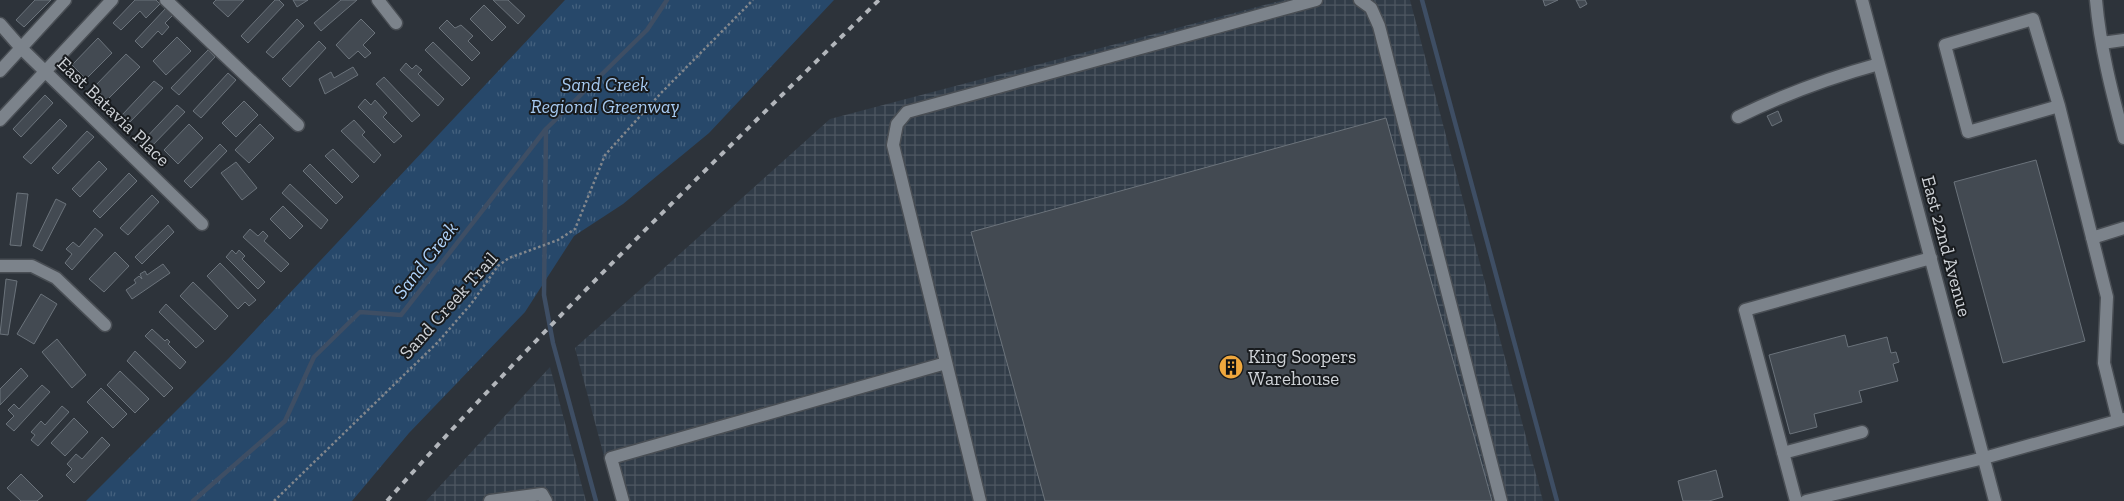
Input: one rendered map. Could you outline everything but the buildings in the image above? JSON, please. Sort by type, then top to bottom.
[{"type":"street","points":[[0,71],[65,0]]},
{"type":"street","points":[[0,120],[112,0]]},
{"type":"street","points":[[166,0],[298,125]]},
{"type":"street","points":[[378,0],[396,23]]},
{"type":"street","points":[[979,501],[893,145],[897,124],[907,112],[1316,0]]},
{"type":"street","points":[[1360,0],[1371,8],[1379,26],[1500,501]]},
{"type":"street","name":"East 22nd Avenue","points":[[1862,0],[1996,501]]},
{"type":"street","points":[[2096,0],[2102,43],[2124,138]]},
{"type":"street","points":[[1806,501],[1984,458],[2121,419],[2104,363],[2107,297],[2059,106],[2033,19],[1945,45],[1968,132],[2059,106]]},
{"type":"street","name":"East Batavia Place","points":[[0,24],[21,48],[202,224]]},
{"type":"street","points":[[2102,43],[2124,40]]},
{"type":"street","points":[[1738,117],[1796,90],[1879,64]]},
{"type":"street","points":[[2092,238],[2124,228]]},
{"type":"street","points":[[1796,501],[1745,310],[1931,258]]},
{"type":"street","points":[[0,266],[32,266],[56,278],[105,324]]},
{"type":"street","points":[[623,501],[611,458],[946,363]]},
{"type":"street","points":[[1783,453],[1862,432]]},
{"type":"street","points":[[490,501],[542,494],[546,501]]},
{"type":"path","name":"Sand Creek Trail","points":[[274,501],[438,342],[471,304],[498,266],[509,258],[570,234],[578,225],[605,155],[661,93],[753,0]]},
{"type":"shaded area","points":[[1283,0],[1410,0],[1543,501],[616,501],[575,348],[830,119]]},
{"type":"shaded area","points":[[550,367],[586,501],[426,501]]},
{"type":"green space","name":"Sand Creek Regional Greenway","points":[[565,0],[834,0],[709,133],[623,204],[574,236],[525,312],[409,433],[352,501],[86,501],[228,359]]},
{"type":"waterway","name":"Sand Creek","points":[[193,501],[285,421],[314,357],[360,312],[401,315],[546,129],[647,30],[667,0]]},
{"type":"waterway","points":[[1422,0],[1557,501]]},
{"type":"waterway","points":[[546,129],[544,295],[553,343],[596,501]]},
{"type":"railway","points":[[387,501],[567,309],[691,184],[879,0]]},
{"type":"place","name":"King Soopers Warehouse","points":[[1231,367]]}]
